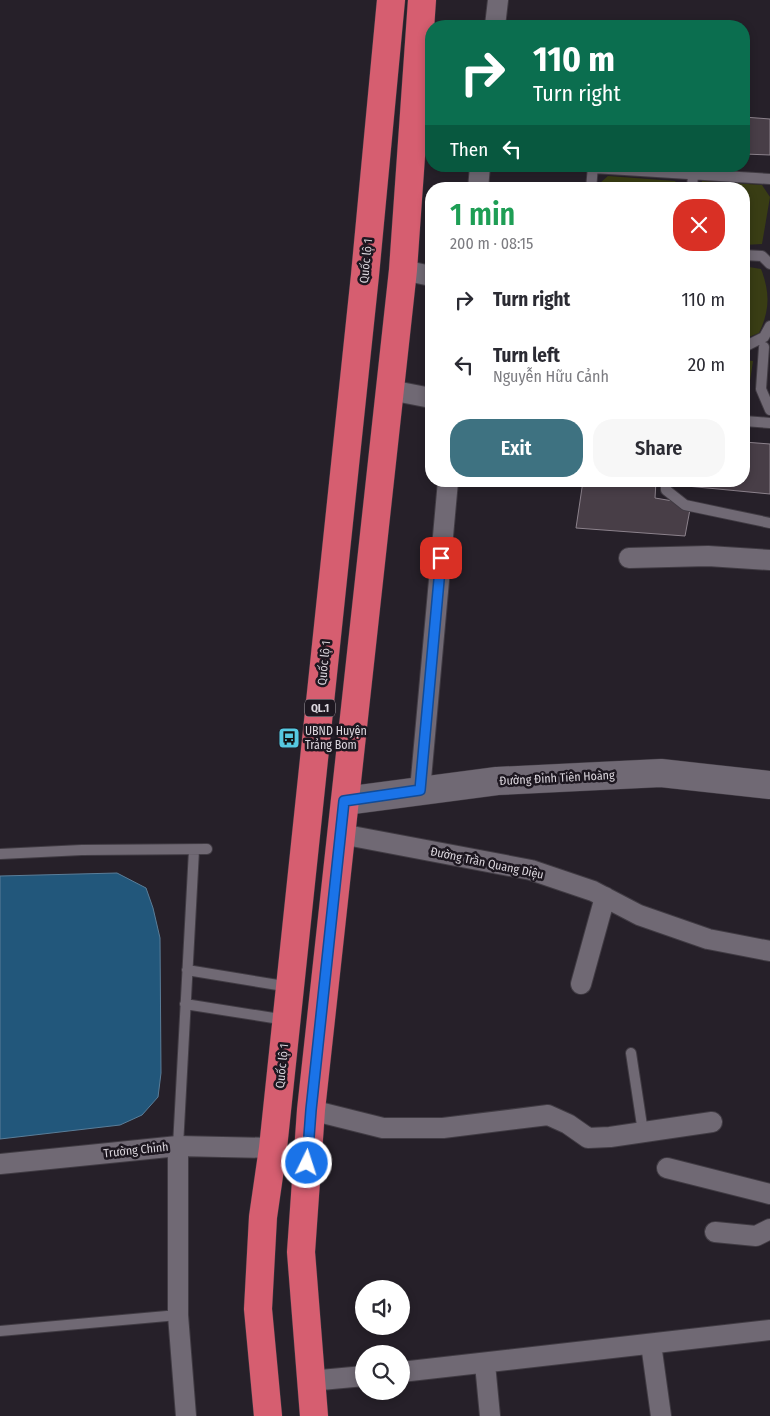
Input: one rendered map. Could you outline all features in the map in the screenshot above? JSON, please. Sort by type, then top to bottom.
[{"type":"highway","name":"Quốc lộ 1","points":[[268,1416],[258,1309],[264,1217],[273,1148],[362,305],[391,0]]},
{"type":"highway","name":"QL.1","points":[[314,1416],[302,1252],[311,1110],[403,270],[422,0]]},
{"type":"street","points":[[496,20],[498,0]]},
{"type":"street","points":[[403,270],[425,275]]},
{"type":"street","points":[[390,390],[425,397]]},
{"type":"street","points":[[420,790],[447,487]]},
{"type":"street","points":[[629,558],[708,556],[770,560]]},
{"type":"street","name":"Đường Đinh Tiên Hoàng","points":[[344,801],[497,781],[661,773],[770,785]]},
{"type":"street","name":"Đường Trần Quang Diệu","points":[[341,834],[531,870],[593,891],[639,915],[708,939],[770,951]]},
{"type":"street","points":[[581,984],[605,897]]},
{"type":"street","points":[[311,1110],[383,1128],[443,1128],[548,1115],[568,1124],[588,1138],[712,1122]]},
{"type":"street","points":[[178,1146],[178,1315],[186,1416]]},
{"type":"street","name":"Trường Chinh","points":[[0,1164],[178,1146],[273,1148]]},
{"type":"street","points":[[667,1168],[770,1194]]},
{"type":"street","points":[[714,1232],[756,1236],[770,1229]]},
{"type":"street","points":[[410,1371],[770,1330]]},
{"type":"street","points":[[651,1344],[661,1416]]},
{"type":"street","points":[[484,1364],[490,1416]]},
{"type":"street","points":[[310,1381],[355,1377]]},
{"type":"lane","points":[[664,172],[770,179]]},
{"type":"lane","points":[[692,182],[693,174]]},
{"type":"lane","points":[[750,255],[762,256],[770,261]]},
{"type":"lane","points":[[750,344],[764,337],[770,326]]},
{"type":"lane","points":[[750,347],[767,346],[761,389],[770,410]]},
{"type":"lane","points":[[750,421],[770,423]]},
{"type":"lane","points":[[666,487],[666,490],[685,505],[770,523]]},
{"type":"lane","points":[[0,854],[82,850],[207,850]]},
{"type":"lane","points":[[178,1146],[194,850]]},
{"type":"lane","points":[[187,970],[290,987]]},
{"type":"lane","points":[[185,1004],[286,1020]]},
{"type":"lane","points":[[631,1053],[643,1132]]},
{"type":"lane","points":[[0,1332],[178,1315]]},
{"type":"green space","points":[[608,176],[676,182],[601,182]]},
{"type":"green space","points":[[750,184],[762,185],[770,197],[762,244],[750,245]]},
{"type":"green space","points":[[750,267],[761,269],[766,285],[767,309],[759,333],[750,337]]},
{"type":"green space","points":[[750,361],[753,361],[750,381]]},
{"type":"water","points":[[117,873],[146,888],[160,938],[161,1073],[158,1097],[142,1115],[120,1125],[0,1139],[0,876]]},
{"type":"building","points":[[750,117],[770,119],[770,155],[750,154]]},
{"type":"building","points":[[750,442],[770,444],[770,494],[697,487],[750,487]]},
{"type":"building","points":[[582,487],[656,487],[655,498],[691,504],[685,536],[576,528]]},
{"type":"place","name":"UBND Huyện Trảng Bom","points":[[289,738]]},
{"type":"route","points":[[307,1163],[344,801],[420,790],[441,558]]}]
